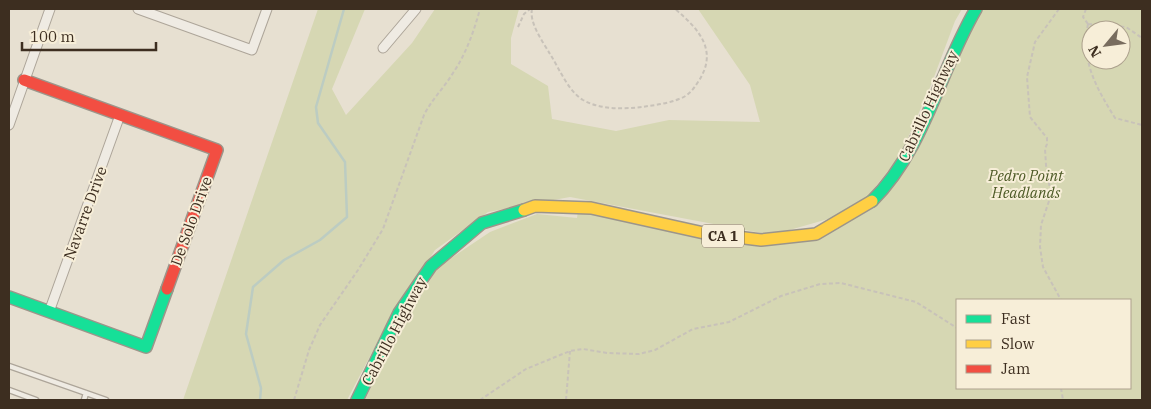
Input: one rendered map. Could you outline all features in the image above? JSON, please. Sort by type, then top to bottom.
[{"type":"main road","name":"Cabrillo Highway","points":[[357,400],[409,298],[427,270],[458,238],[475,226],[497,215],[538,205],[578,205],[725,236],[768,241],[788,240],[814,234],[851,217],[876,198],[904,161],[957,42],[976,9]]},
{"type":"main road","name":"De Solo Drive","points":[[9,297],[146,347],[217,150],[24,80]]},
{"type":"street","points":[[9,124],[50,9]]},
{"type":"street","points":[[138,9],[156,12],[252,50],[267,9]]},
{"type":"street","points":[[383,48],[411,11]]},
{"type":"street","name":"Navarre Drive","points":[[49,312],[120,115]]},
{"type":"lane","points":[[9,374],[10,366],[106,400]]},
{"type":"lane","points":[[9,390],[36,400]]},
{"type":"lane","points":[[84,400],[86,393]]},
{"type":"path","points":[[294,400],[309,350],[320,325],[358,270],[383,229],[424,114],[432,99],[453,75],[466,50],[480,9]]},
{"type":"path","points":[[518,28],[524,14],[531,9],[533,21],[540,36],[571,87],[581,98],[596,106],[636,108],[671,101],[692,92],[708,63],[708,51],[702,37],[691,22],[675,9]]},
{"type":"path","points":[[1060,9],[1035,42],[1027,77],[1030,117],[1047,138],[1045,149],[1046,164],[1051,195],[1041,225],[1040,247],[1044,267],[1060,299]]},
{"type":"path","points":[[1131,30],[1142,38]]},
{"type":"path","points":[[1090,70],[1098,92],[1115,118],[1142,125]]},
{"type":"path","points":[[480,400],[526,369],[570,351],[583,349],[607,353],[638,354],[655,350],[693,330],[729,322],[781,296],[820,284],[841,283],[916,302],[956,327]]},
{"type":"path","points":[[566,400],[570,351]]},
{"type":"green space","points":[[318,9],[365,9],[332,89],[346,115],[412,43],[435,9],[519,9],[511,38],[511,64],[548,86],[552,119],[616,131],[669,120],[760,122],[750,85],[698,9],[962,9],[955,21],[931,85],[900,156],[856,211],[772,235],[570,197],[488,212],[435,250],[379,339],[347,400],[183,400]]},
{"type":"green space","name":"Pedro Point Headlands","points":[[983,9],[1142,9],[1142,400],[365,400],[388,351],[438,267],[490,232],[537,214],[577,218],[579,203],[743,237],[832,226],[894,173]]},
{"type":"waterway","points":[[260,400],[261,388],[246,334],[253,287],[284,260],[320,240],[347,217],[345,162],[318,123],[316,107],[344,9]]},
{"type":"traffic: fast","points":[[872,201],[905,158],[976,9]]},
{"type":"traffic: fast","points":[[357,400],[399,313],[431,266],[482,223],[524,210]]},
{"type":"traffic: fast","points":[[9,297],[146,347],[167,289]]},
{"type":"traffic: slow","points":[[524,210],[535,206],[591,208],[704,233],[761,240],[816,234],[872,201]]},
{"type":"traffic: jam","points":[[24,80],[217,150],[167,289]]}]
